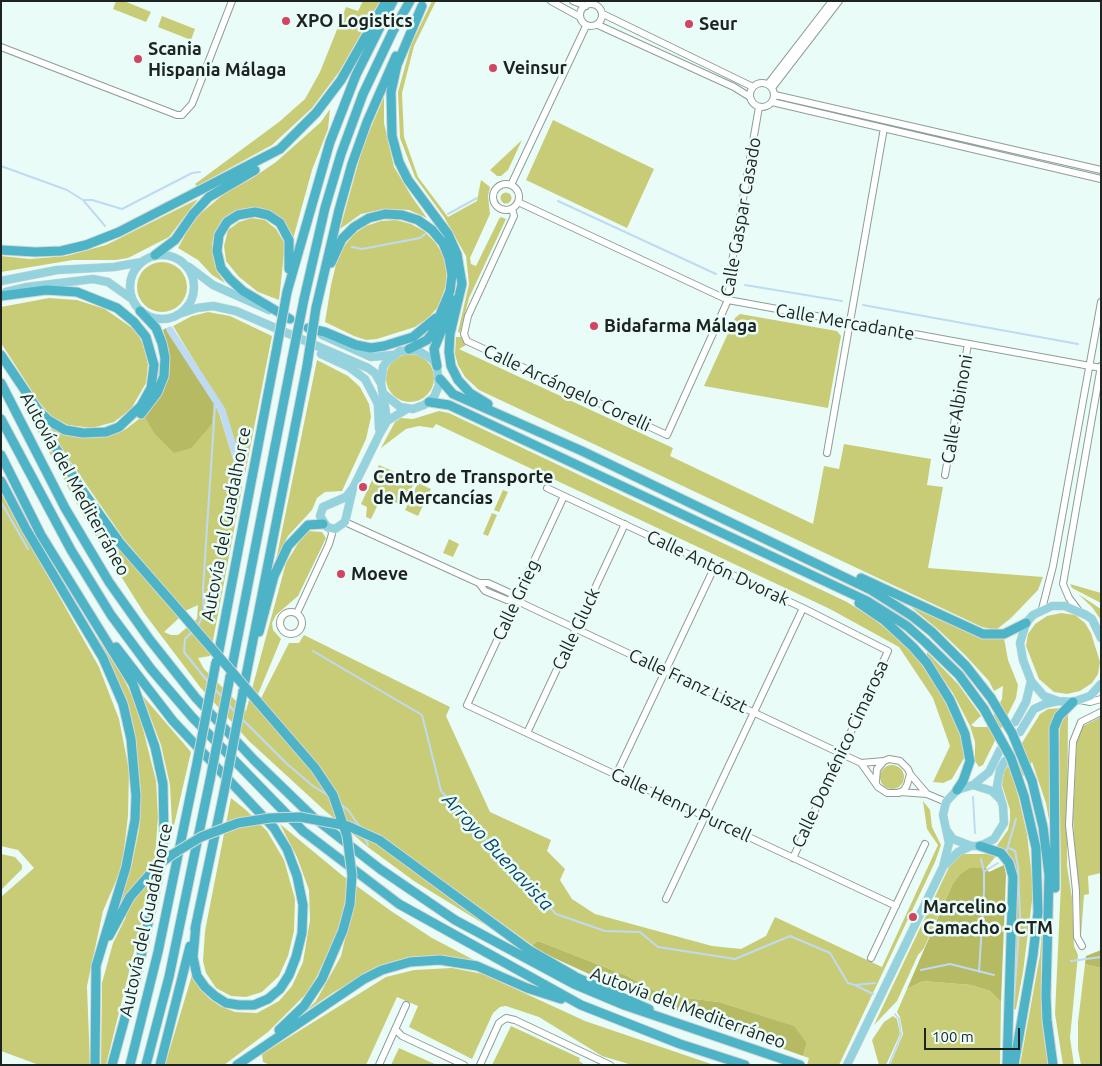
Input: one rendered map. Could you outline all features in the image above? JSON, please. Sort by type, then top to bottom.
[{"type":"highway","points":[[155,255],[175,240],[192,214],[209,197],[262,166],[316,113],[341,80],[386,1]]},
{"type":"highway","name":"Autovía del Guadalhorce","points":[[130,1065],[158,952],[196,768],[287,292],[330,142],[356,75],[393,1]]},
{"type":"highway","name":"Autovía del Guadalhorce","points":[[146,1065],[169,977],[210,780],[304,299],[341,154],[363,94],[393,31],[410,1]]},
{"type":"highway","points":[[423,4],[398,65],[391,92],[392,136],[399,162],[408,180],[448,234],[457,254],[462,284],[450,334],[449,352],[458,380],[470,394],[528,427]]},
{"type":"highway","points":[[160,1065],[196,924],[224,792],[312,337],[339,210],[352,164],[383,82],[423,4]]},
{"type":"highway","points":[[1,250],[35,252],[61,250],[86,245],[128,227],[280,149]]},
{"type":"highway","points":[[287,292],[289,240],[280,223],[268,215],[255,212],[238,215],[227,222],[219,235],[216,252],[221,268],[242,291],[290,319]]},
{"type":"highway","points":[[318,309],[333,257],[342,239],[354,226],[369,218],[385,214],[402,215],[418,220],[432,230],[443,243],[449,258],[452,275],[447,304],[432,334],[426,340],[409,349]]},
{"type":"highway","points":[[437,366],[434,349],[457,291],[460,268]]},
{"type":"highway","points":[[1,295],[46,290],[77,292],[117,308],[134,322],[146,336],[151,349],[154,365],[151,388],[142,406],[119,427]]},
{"type":"highway","points":[[308,328],[325,332],[356,345],[371,348],[384,346],[413,337],[426,328],[447,304]]},
{"type":"highway","points":[[1,355],[38,410],[48,420],[65,430],[82,433],[106,432],[132,422],[146,410],[157,393],[164,376],[165,358],[162,343],[156,328],[140,311]]},
{"type":"highway","points":[[1,355],[79,486],[120,543],[314,768],[332,795],[347,836],[352,875],[350,904],[343,930],[322,979],[304,1006],[257,1050]]},
{"type":"highway","points":[[440,379],[453,394],[528,427],[871,590],[912,616],[949,648],[990,698],[1012,733],[1032,781],[1044,827],[1048,859],[1047,1020],[1053,1065]]},
{"type":"highway","name":"Autovía del Mediterráneo","points":[[1,383],[65,508],[109,582],[150,640],[196,698],[254,760],[314,816],[380,869],[455,920],[574,984],[615,1002],[800,1065]]},
{"type":"highway","points":[[429,402],[449,405],[840,587],[886,612],[926,642],[958,675],[984,710],[1011,758],[1024,796],[1036,848],[1038,912],[1033,955],[1014,1065]]},
{"type":"highway","name":"Autovía del Mediterráneo","points":[[1,420],[71,550],[111,615],[151,670],[229,758],[303,831],[399,904],[581,1004],[680,1044],[745,1065]]},
{"type":"highway","points":[[1,455],[41,535],[133,684],[156,747],[163,791],[164,835],[161,864],[138,970],[112,1065]]},
{"type":"highway","points":[[1,481],[26,528],[103,658],[122,704],[131,739],[136,796],[135,820],[126,867],[99,949],[95,980],[95,1065]]},
{"type":"highway","points":[[250,653],[262,625],[274,576],[288,546],[308,525],[327,526]]},
{"type":"highway","points":[[828,568],[844,570],[983,634],[1004,634],[1026,623]]},
{"type":"highway","points":[[70,584],[173,722],[274,828],[298,876],[302,905],[302,933],[290,975],[280,989],[268,999],[254,1004],[239,1005],[226,1003],[204,987],[197,976],[193,957],[196,924]]},
{"type":"highway","points":[[840,587],[851,598],[899,633],[927,663],[940,682],[958,716],[969,747],[970,760],[967,771],[957,790]]},
{"type":"highway","points":[[1049,927],[1055,906],[1054,728],[1059,716],[1077,701]]},
{"type":"highway","points":[[95,980],[114,926],[130,897],[158,866],[173,854],[201,837],[238,823],[270,818],[300,817],[348,826],[379,840],[529,950],[576,977],[708,1035]]},
{"type":"highway","points":[[975,846],[1001,854],[1009,863],[1013,877],[1007,1065]]},
{"type":"highway","points":[[237,1065],[364,979],[382,970],[410,962],[440,960],[477,966],[527,988],[581,1004]]},
{"type":"main road","points":[[132,299],[130,281],[134,270],[142,262],[155,255],[173,256],[213,285],[371,357],[392,355],[409,349],[425,354],[437,366],[440,379],[437,392],[429,402],[418,408],[407,409],[387,421],[353,488],[345,522],[339,527],[327,526],[320,511],[326,504],[346,497],[353,488]]},
{"type":"main road","points":[[1,281],[57,270],[114,267],[142,262]]},
{"type":"main road","points":[[182,313],[189,306],[194,294],[194,276],[189,267]]},
{"type":"main road","points":[[1,295],[27,287],[93,279],[108,282],[132,299],[140,311],[159,320],[168,319],[197,308],[213,306],[229,309],[368,368],[375,374],[384,394],[386,413],[379,435]]},
{"type":"main road","points":[[288,333],[349,367],[365,379],[378,404],[379,435]]},
{"type":"main road","points":[[380,383],[383,367],[392,355]]},
{"type":"main road","points":[[384,394],[394,404],[407,409]]},
{"type":"main road","points":[[335,502],[342,505],[346,512]]},
{"type":"main road","points":[[1058,701],[1044,696],[1031,681],[1023,660],[1020,643],[1026,623],[1042,609],[1065,606],[1079,611],[1092,620],[1100,635]]},
{"type":"main road","points":[[1015,722],[1026,702],[1031,681]]},
{"type":"main road","points":[[1020,732],[1034,709],[1058,701],[1077,701],[1090,696],[1101,684]]},
{"type":"main road","points":[[847,1065],[943,867],[948,852],[947,831],[943,815],[946,802],[957,790],[973,785],[989,772],[1000,750]]},
{"type":"main road","points":[[943,867],[958,852],[989,842],[1000,832],[1005,815],[1000,799],[998,779],[1005,761]]},
{"type":"main road","points":[[973,785],[992,791],[1000,799]]},
{"type":"main road","points":[[947,831],[953,838],[975,846]]},
{"type":"main road","points":[[853,1065],[862,1036]]},
{"type":"street","points":[[1,47],[177,115],[186,113],[192,104],[232,1]]},
{"type":"street","points":[[551,1],[580,17],[586,26]]},
{"type":"street","points":[[573,1],[586,6],[596,5],[603,14],[754,87]]},
{"type":"street","points":[[770,86],[832,1]]},
{"type":"street","points":[[770,86],[839,1]]},
{"type":"street","points":[[580,17],[586,6]]},
{"type":"street","points":[[598,25],[603,14]]},
{"type":"street","points":[[586,26],[598,25],[725,83],[750,97],[753,103],[759,107],[765,107],[772,102],[775,95]]},
{"type":"street","points":[[511,185],[586,26]]},
{"type":"street","points":[[750,97],[754,87],[758,84],[770,86]]},
{"type":"street","points":[[770,86],[775,95],[1101,170]]},
{"type":"street","points":[[772,102],[1101,179]]},
{"type":"street","name":"Calle Gaspar Casado","points":[[667,435],[728,300],[732,262],[759,107]]},
{"type":"street","points":[[827,453],[884,128]]},
{"type":"street","points":[[511,185],[519,194],[518,202],[512,209],[500,209],[493,198],[498,186],[511,185]]},
{"type":"street","name":"Calle Mercadante","points":[[518,202],[728,300],[1101,367]]},
{"type":"street","name":"Calle Arcángelo Corelli","points":[[512,209],[514,216],[464,327],[467,341],[667,435]]},
{"type":"street","points":[[1042,609],[1053,566],[1101,302]]},
{"type":"street","name":"Calle Albinoni","points":[[945,475],[968,344]]},
{"type":"street","points":[[1079,611],[1068,598],[1063,584],[1101,367]]},
{"type":"street","name":"Calle Antón Dvorak","points":[[547,488],[803,608],[888,651]]},
{"type":"street","name":"Calle Grieg","points":[[467,705],[564,496]]},
{"type":"street","name":"Calle Franz Liszt","points":[[345,522],[479,583],[485,591],[507,600],[515,600],[842,753],[861,763],[882,791],[887,793],[927,794],[946,802]]},
{"type":"street","name":"Calle Gluck","points":[[527,734],[625,524]]},
{"type":"street","points":[[297,613],[332,534],[327,526]]},
{"type":"street","points":[[616,775],[714,566]]},
{"type":"street","points":[[666,899],[803,608]]},
{"type":"street","name":"Calle Doménico Cimarosa","points":[[793,858],[888,651]]},
{"type":"street","points":[[1077,701],[1090,702],[1101,700]]},
{"type":"street","name":"Calle Henry Purcell","points":[[467,705],[896,906]]},
{"type":"street","points":[[1082,946],[1077,937],[1076,891],[1069,825],[1073,742],[1081,722],[1101,712]]},
{"type":"street","name":"Calle Franz Liszt","points":[[861,763],[889,759],[900,761],[927,794]]},
{"type":"street","points":[[876,781],[876,769],[884,761]]},
{"type":"street","points":[[900,792],[907,785],[910,774]]},
{"type":"street","points":[[872,958],[925,844]]},
{"type":"street","points":[[379,1065],[406,1005]]},
{"type":"street","points":[[480,1065],[499,1023],[506,1018],[610,1065]]},
{"type":"street","points":[[396,1029],[402,1036],[464,1065]]},
{"type":"green space","points":[[116,1],[124,1],[151,12],[146,22],[113,9]]},
{"type":"green space","points":[[363,1],[380,1],[339,72],[312,108],[272,145],[197,186],[195,184],[279,122],[305,99],[320,72],[346,7],[358,11]]},
{"type":"green space","points":[[432,1],[436,1],[414,46],[402,93],[404,137],[418,177],[448,217],[477,201],[481,180],[490,187],[488,196],[490,214],[470,258],[471,264],[476,266],[499,219],[501,217],[506,219],[469,298],[460,333],[458,332],[469,284],[466,256],[444,217],[415,177],[400,138],[398,92],[411,45]]},
{"type":"green space","points":[[162,16],[195,29],[191,40],[158,27]]},
{"type":"green space","points":[[384,97],[384,123],[394,167],[427,218],[409,210],[384,209],[361,214],[340,229],[363,146]]},
{"type":"green space","points":[[330,109],[328,129],[312,170],[293,239],[284,224],[258,209],[222,223],[212,243],[219,274],[225,283],[212,275],[198,260],[178,248],[194,219],[225,193],[251,179],[276,162],[321,122]]},
{"type":"green space","points":[[553,120],[654,169],[627,228],[526,180]]},
{"type":"green space","points":[[522,140],[508,170],[501,176],[497,176],[490,170]]},
{"type":"green space","points":[[506,192],[512,198],[506,204],[500,198]]},
{"type":"green space","points":[[198,199],[169,237],[128,258],[116,260],[73,260],[1,272],[1,256],[30,259],[66,256],[106,245]]},
{"type":"green space","points":[[252,218],[265,220],[276,229],[285,244],[279,300],[258,292],[239,277],[226,261],[224,246],[228,230],[239,222]]},
{"type":"green space","points":[[396,220],[411,224],[424,231],[435,242],[443,255],[447,270],[446,285],[438,307],[428,318],[415,327],[377,339],[366,340],[325,322],[337,260],[344,246],[354,234],[366,226],[381,221]]},
{"type":"green space","points":[[157,262],[167,262],[180,269],[187,282],[187,292],[180,305],[167,312],[157,312],[148,308],[141,301],[137,292],[137,282],[141,273],[148,266]]},
{"type":"green space","points":[[49,298],[77,300],[105,309],[135,330],[145,347],[148,365],[146,383],[131,409],[114,422],[92,428],[68,425],[51,416],[39,402],[1,343],[1,307]]},
{"type":"green space","points":[[208,312],[230,316],[272,336],[245,474],[226,413],[173,326],[192,316]]},
{"type":"green space","points":[[740,314],[837,331],[841,336],[828,408],[704,386],[735,318]]},
{"type":"green space","points":[[166,328],[214,402],[212,424],[191,448],[174,453],[154,433],[144,415],[166,382],[169,351],[163,330]]},
{"type":"green space","points":[[456,337],[461,337],[466,345],[459,349],[673,448],[670,456],[813,524],[824,466],[839,469],[844,444],[931,459],[927,485],[943,487],[928,568],[1043,577],[1038,590],[1011,618],[996,630],[982,627],[479,390],[465,377],[458,365],[455,354]]},
{"type":"green space","points":[[405,354],[415,354],[424,358],[430,364],[433,369],[433,387],[424,398],[415,402],[405,402],[396,398],[390,392],[386,383],[386,373],[390,364],[396,358]]},
{"type":"green space","points":[[317,360],[348,376],[360,387],[369,404],[371,417],[366,439],[342,491],[325,492],[317,498],[312,510],[288,536],[276,560]]},
{"type":"green space","points":[[214,402],[242,488],[210,656],[198,658],[204,669],[246,711],[286,563],[302,537],[309,531],[322,532],[326,538],[298,596],[276,615],[272,623],[273,630],[281,639],[254,704],[257,706],[289,643],[299,643],[304,635],[450,707],[446,716],[490,812],[551,840],[547,851],[565,869],[560,880],[572,899],[595,914],[712,946],[741,949],[766,936],[775,917],[882,967],[938,845],[927,829],[923,801],[930,810],[932,827],[941,845],[935,862],[839,1065],[807,1065],[809,1058],[803,1056],[807,1043],[793,1026],[719,1002],[663,995],[625,975],[538,941],[532,945],[382,837],[505,937],[414,881],[369,848],[323,809],[249,741],[200,687],[144,613],[85,519],[26,409],[68,476],[118,547],[179,618],[164,632],[178,635],[197,619],[198,605],[185,611],[124,539],[66,455],[50,427],[72,435],[94,437],[111,435],[126,429],[144,415],[204,432],[212,424]]},
{"type":"green space","points":[[439,411],[449,413],[847,602],[874,619],[902,642],[920,662],[952,712],[964,746],[964,758],[952,779],[943,783],[933,782],[950,746],[933,698],[899,647],[830,609],[436,424],[433,428],[419,426],[406,429],[381,448],[395,422],[401,418],[413,419]]},
{"type":"green space","points":[[379,465],[415,481],[403,506],[382,496],[371,519],[366,517],[367,507],[361,504]]},
{"type":"green space","points":[[418,483],[431,489],[418,516],[405,510]]},
{"type":"green space","points":[[503,490],[508,492],[499,512],[494,510]]},
{"type":"green space","points":[[1,493],[99,667],[119,719],[129,770],[128,816],[122,867],[103,911],[87,986],[90,1065],[39,1065],[1,1051],[1,897],[34,868],[18,850],[1,846]]},
{"type":"green space","points":[[492,513],[497,515],[488,536],[483,534]]},
{"type":"green space","points":[[449,539],[459,544],[453,557],[443,553]]},
{"type":"green space","points":[[1070,584],[1101,593],[1101,603],[1072,588]]},
{"type":"green space","points":[[1078,594],[1101,609],[1101,620],[1092,607]]},
{"type":"green space","points":[[911,607],[985,638],[1004,638],[1008,660],[1018,685],[1016,698],[983,765],[979,767],[975,761],[975,742],[970,726],[953,693],[927,656],[927,652],[958,684],[981,716],[971,725],[975,727],[987,727],[1002,699],[1003,686],[994,691],[989,681],[965,655]]},
{"type":"green space","points":[[1061,613],[1075,615],[1085,623],[1091,633],[1100,662],[1098,674],[1092,683],[1080,691],[1067,694],[1054,692],[1039,679],[1026,646],[1028,634],[1035,624],[1047,616]]},
{"type":"green space","points":[[96,636],[121,673],[138,709],[156,781],[158,817],[155,857],[147,899],[106,1065],[101,1065],[102,983],[113,943],[126,917],[125,913],[136,884],[117,909],[132,864],[139,830],[141,792],[133,724],[122,691]]},
{"type":"green space","points":[[142,695],[191,752],[169,847],[172,825],[170,785],[161,745]]},
{"type":"green space","points":[[1061,708],[1055,714],[1051,726],[1053,843],[1046,803],[1032,762],[1016,787],[1027,834],[1032,877],[1032,901],[1023,972],[1016,1009],[1013,1010],[1016,873],[1011,858],[996,847],[1008,830],[1010,820],[1010,810],[1002,785],[1004,772],[1040,714],[1048,709]]},
{"type":"green space","points":[[1068,713],[1067,866],[1072,898],[1074,946],[1078,955],[1070,1038],[1074,1065],[1063,1065],[1055,1014],[1061,884],[1059,742],[1060,727],[1063,718]]},
{"type":"green space","points":[[1101,717],[1101,873],[1088,876],[1089,894],[1084,895],[1081,936],[1080,896],[1076,871],[1073,818],[1077,738],[1081,727]]},
{"type":"green space","points":[[892,765],[901,768],[904,777],[901,786],[892,789],[883,786],[880,777],[883,768]]},
{"type":"green space","points":[[231,798],[267,831],[284,860],[295,899],[294,931],[288,956],[279,976],[262,992],[246,997],[231,996],[216,988],[206,973],[203,961],[205,931]]},
{"type":"green space","points":[[280,824],[343,876],[391,911],[432,938],[474,960],[437,956],[374,970],[334,992],[305,1012],[316,1001],[341,956],[352,910],[346,898],[339,929],[317,976],[307,993],[268,1032],[224,1065],[165,1065],[192,975],[200,989],[210,999],[220,1006],[235,1012],[257,1013],[279,1001],[292,986],[303,962],[310,920],[309,890],[297,857]]},
{"type":"green space","points":[[1,854],[15,857],[22,865],[22,869],[1,890]]},
{"type":"green space","points":[[962,854],[989,854],[996,856],[986,868],[969,868],[960,874],[952,885],[924,948],[918,955],[897,1001],[874,1025],[950,865]]},
{"type":"green space","points":[[1004,865],[1006,875],[1001,1002],[990,991],[971,985],[923,981],[907,989],[952,885],[960,874],[969,868],[986,868],[989,872]]},
{"type":"green space","points":[[1044,905],[1041,969],[1043,1028],[1048,1065],[1020,1065],[1040,955]]},
{"type":"green space","points":[[538,941],[625,975],[663,995],[719,1002],[794,1026],[807,1043],[803,1056],[637,996],[541,952],[532,945]]},
{"type":"green space","points":[[1101,950],[1101,968],[1085,964],[1086,956]]},
{"type":"green space","points":[[1085,964],[1101,968],[1101,1065],[1081,1065],[1078,1049],[1078,1022]]},
{"type":"green space","points":[[452,968],[483,974],[585,1021],[714,1065],[632,1065],[602,1056],[539,1017],[506,1006],[500,1007],[493,1013],[472,1059],[409,1027],[418,1006],[397,997],[366,1065],[270,1065],[263,1062],[262,1054],[386,977],[414,970]]},
{"type":"green space","points":[[923,981],[971,985],[990,991],[1001,1002],[1000,1065],[890,1065],[903,1034],[900,1017],[897,1012],[907,989]]},
{"type":"green space","points":[[893,1016],[897,1019],[900,1034],[886,1065],[879,1065],[872,1040],[884,1022]]},
{"type":"green space","points":[[511,1026],[580,1058],[579,1061],[585,1065],[492,1065]]},
{"type":"green space","points":[[399,1048],[437,1065],[391,1065]]},
{"type":"waterway","points":[[1,166],[67,190],[83,200],[105,226]]},
{"type":"waterway","points":[[83,200],[92,200],[122,209],[192,173],[200,172]]},
{"type":"waterway","points":[[448,214],[477,198]]},
{"type":"waterway","points":[[558,201],[716,274]]},
{"type":"waterway","points":[[352,247],[362,249],[420,238],[425,234]]},
{"type":"waterway","points":[[745,285],[842,301]]},
{"type":"waterway","points":[[863,305],[1078,344]]},
{"type":"waterway","points":[[170,330],[222,410],[241,474]]},
{"type":"waterway","points":[[197,627],[204,613],[203,589],[215,406],[214,397]]},
{"type":"waterway","points":[[1,502],[28,549]]},
{"type":"waterway","points":[[192,632],[185,639],[184,652],[209,683]]},
{"type":"waterway","name":"Arroyo Buenavista","points":[[313,651],[422,715],[441,791],[556,914],[605,931],[640,932],[658,947],[735,959],[790,936],[830,953],[848,983],[855,985],[875,983]]},
{"type":"waterway","points":[[214,688],[223,698]]},
{"type":"waterway","points":[[227,703],[236,713]]},
{"type":"waterway","points":[[241,718],[286,763],[313,786],[329,796]]},
{"type":"waterway","points":[[973,797],[975,833]]},
{"type":"waterway","points":[[339,803],[348,810],[360,827]]},
{"type":"waterway","points":[[1006,853],[1016,819]]},
{"type":"waterway","points":[[364,836],[368,845]]},
{"type":"waterway","points":[[1009,848],[1015,851],[1018,866],[1020,915],[1014,1001]]},
{"type":"waterway","points":[[979,972],[984,891],[984,872],[981,859]]},
{"type":"waterway","points":[[985,871],[998,863]]},
{"type":"waterway","name":"Arroyo Buenavista","points":[[1071,961],[1101,957]]},
{"type":"waterway","name":"Arroyo Buenavista","points":[[921,970],[950,964],[994,975]]},
{"type":"waterway","points":[[855,985],[873,994]]},
{"type":"waterway","points":[[889,1065],[901,1035],[899,1019],[895,1014]]},
{"type":"place","name":"XPO Logistics","points":[[286,21]]},
{"type":"place","name":"Seur","points":[[689,24]]},
{"type":"place","name":"Scania Hispania Málaga","points":[[138,59]]},
{"type":"place","name":"Veinsur","points":[[493,68]]},
{"type":"place","name":"Bidafarma Málaga","points":[[594,326]]},
{"type":"place","name":"Centro de Transporte de Mercancías","points":[[363,487]]},
{"type":"place","name":"Moeve","points":[[341,574]]},
{"type":"place","name":"Marcelino Camacho - CTM","points":[[913,917]]}]
